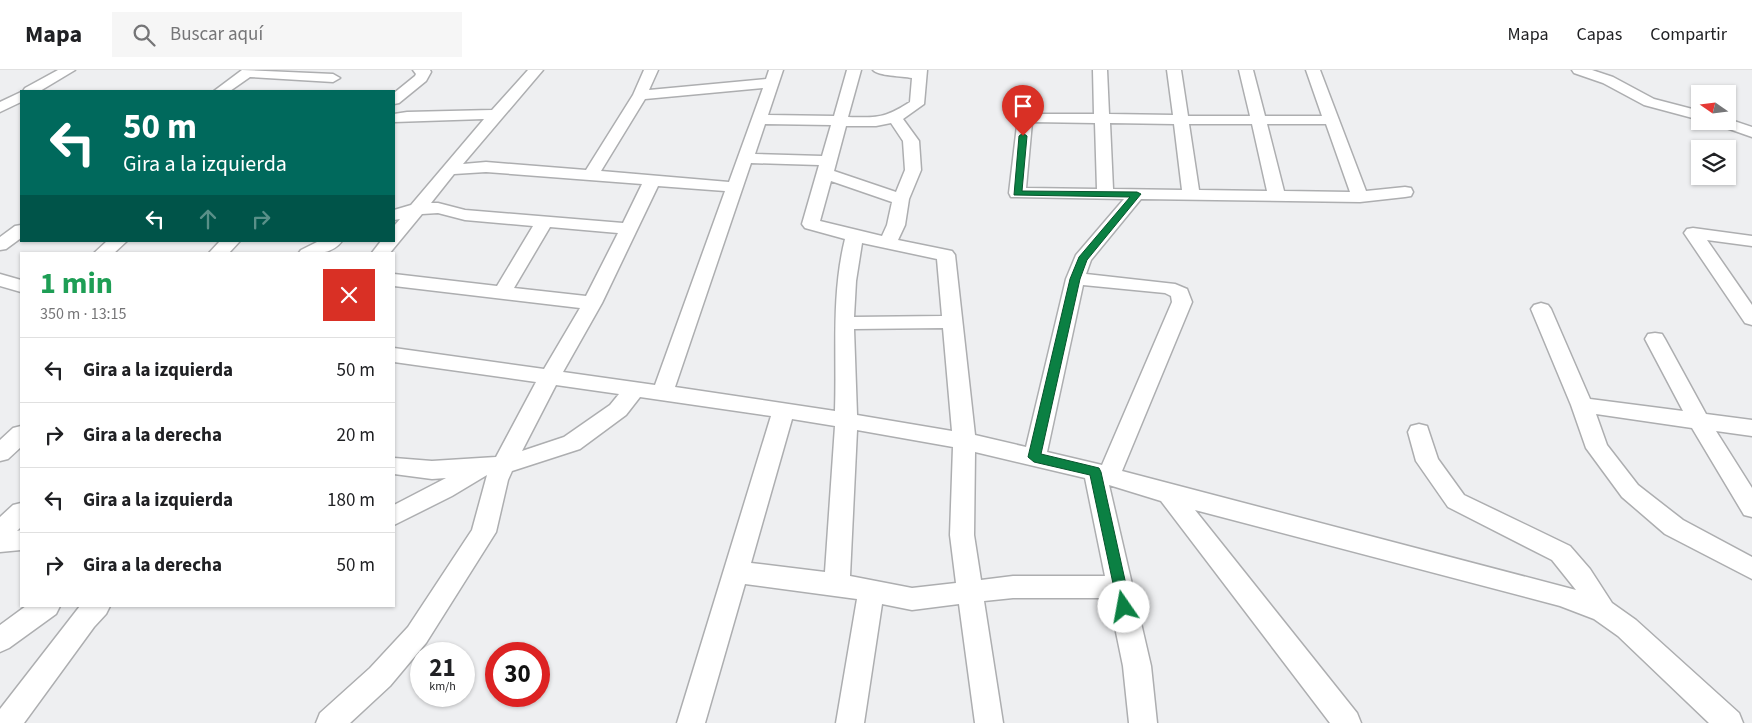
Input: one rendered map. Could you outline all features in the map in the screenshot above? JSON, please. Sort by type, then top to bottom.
[{"type":"street","points":[[32,90],[68,70]]},
{"type":"street","points":[[395,99],[421,78],[424,72],[420,70]]},
{"type":"street","points":[[395,236],[496,114],[536,70]]},
{"type":"street","points":[[590,176],[640,95],[651,70]]},
{"type":"street","points":[[872,70],[854,71],[811,224],[855,236],[946,255],[964,440],[962,535],[989,723]]},
{"type":"street","points":[[760,119],[876,122],[895,118],[917,104],[920,73],[880,70]]},
{"type":"street","points":[[1100,70],[1105,194]]},
{"type":"street","points":[[1174,70],[1191,195]]},
{"type":"street","points":[[1246,70],[1277,196]]},
{"type":"street","points":[[1313,70],[1360,197]]},
{"type":"street","points":[[1579,70],[1613,82],[1649,102],[1691,114]]},
{"type":"street","points":[[222,90],[249,71],[339,74]]},
{"type":"street","points":[[316,90],[339,74]]},
{"type":"street","points":[[640,95],[774,76],[663,392]]},
{"type":"street","points":[[0,90],[20,92]]},
{"type":"street","points":[[0,108],[20,97]]},
{"type":"street","points":[[395,118],[496,114]]},
{"type":"street","points":[[1331,120],[1102,119],[1025,116],[1017,193],[1360,197],[1406,192]]},
{"type":"street","points":[[888,243],[896,225],[901,199],[913,170],[912,141],[895,118]]},
{"type":"street","points":[[1736,126],[1752,132]]},
{"type":"street","points":[[746,158],[827,167],[901,199]]},
{"type":"street","points":[[450,170],[486,167],[734,186]]},
{"type":"street","points":[[330,723],[380,677],[417,634],[484,532],[496,480],[493,466],[550,376],[592,303],[652,181]]},
{"type":"street","points":[[1034,457],[1075,279],[1082,259],[1137,194]]},
{"type":"street","points":[[395,215],[417,209],[438,208],[465,215],[629,228]]},
{"type":"street","points":[[502,293],[544,222]]},
{"type":"street","points":[[0,245],[20,231]]},
{"type":"street","points":[[1752,241],[1693,233],[1752,319]]},
{"type":"street","points":[[837,584],[846,420],[845,323],[848,259],[855,236]]},
{"type":"street","points":[[104,252],[117,242]]},
{"type":"street","points":[[219,252],[230,242]]},
{"type":"street","points":[[311,252],[331,242]]},
{"type":"street","points":[[382,252],[389,242]]},
{"type":"street","points":[[1075,279],[1168,288],[1180,293],[1182,302],[1102,474],[1120,588],[1137,666],[1144,723]]},
{"type":"street","points":[[0,280],[20,286]]},
{"type":"street","points":[[395,280],[592,303]]},
{"type":"street","points":[[1541,309],[1582,405],[1597,448],[1630,490],[1674,527],[1752,569]]},
{"type":"street","points":[[845,323],[953,322]]},
{"type":"street","points":[[1655,339],[1699,421],[1752,508]]},
{"type":"street","points":[[395,355],[784,410],[964,440],[1102,474],[1170,494],[1562,596],[1603,611],[1628,628],[1729,723]]},
{"type":"street","points":[[395,515],[493,466],[572,443],[618,410],[636,388]]},
{"type":"street","points":[[1582,405],[1752,428]]},
{"type":"street","points":[[691,723],[784,410]]},
{"type":"street","points":[[1419,432],[1427,462],[1456,500],[1561,553],[1581,576],[1603,611]]},
{"type":"street","points":[[0,453],[20,435]]},
{"type":"street","points":[[395,466],[432,470],[493,466]]},
{"type":"street","points":[[1170,494],[1347,723]]},
{"type":"street","points":[[0,532],[20,513]]},
{"type":"street","points":[[0,542],[20,540]]},
{"type":"street","points":[[736,572],[837,584],[912,600],[1013,587],[1120,588]]},
{"type":"street","points":[[850,723],[872,591]]},
{"type":"street","points":[[0,640],[46,607]]},
{"type":"street","points":[[7,722],[96,607]]},
{"type":"route","points":[[1023,136],[1017,193],[1137,194],[1082,259],[1075,279],[1034,457],[1095,472],[1124,607]]}]
